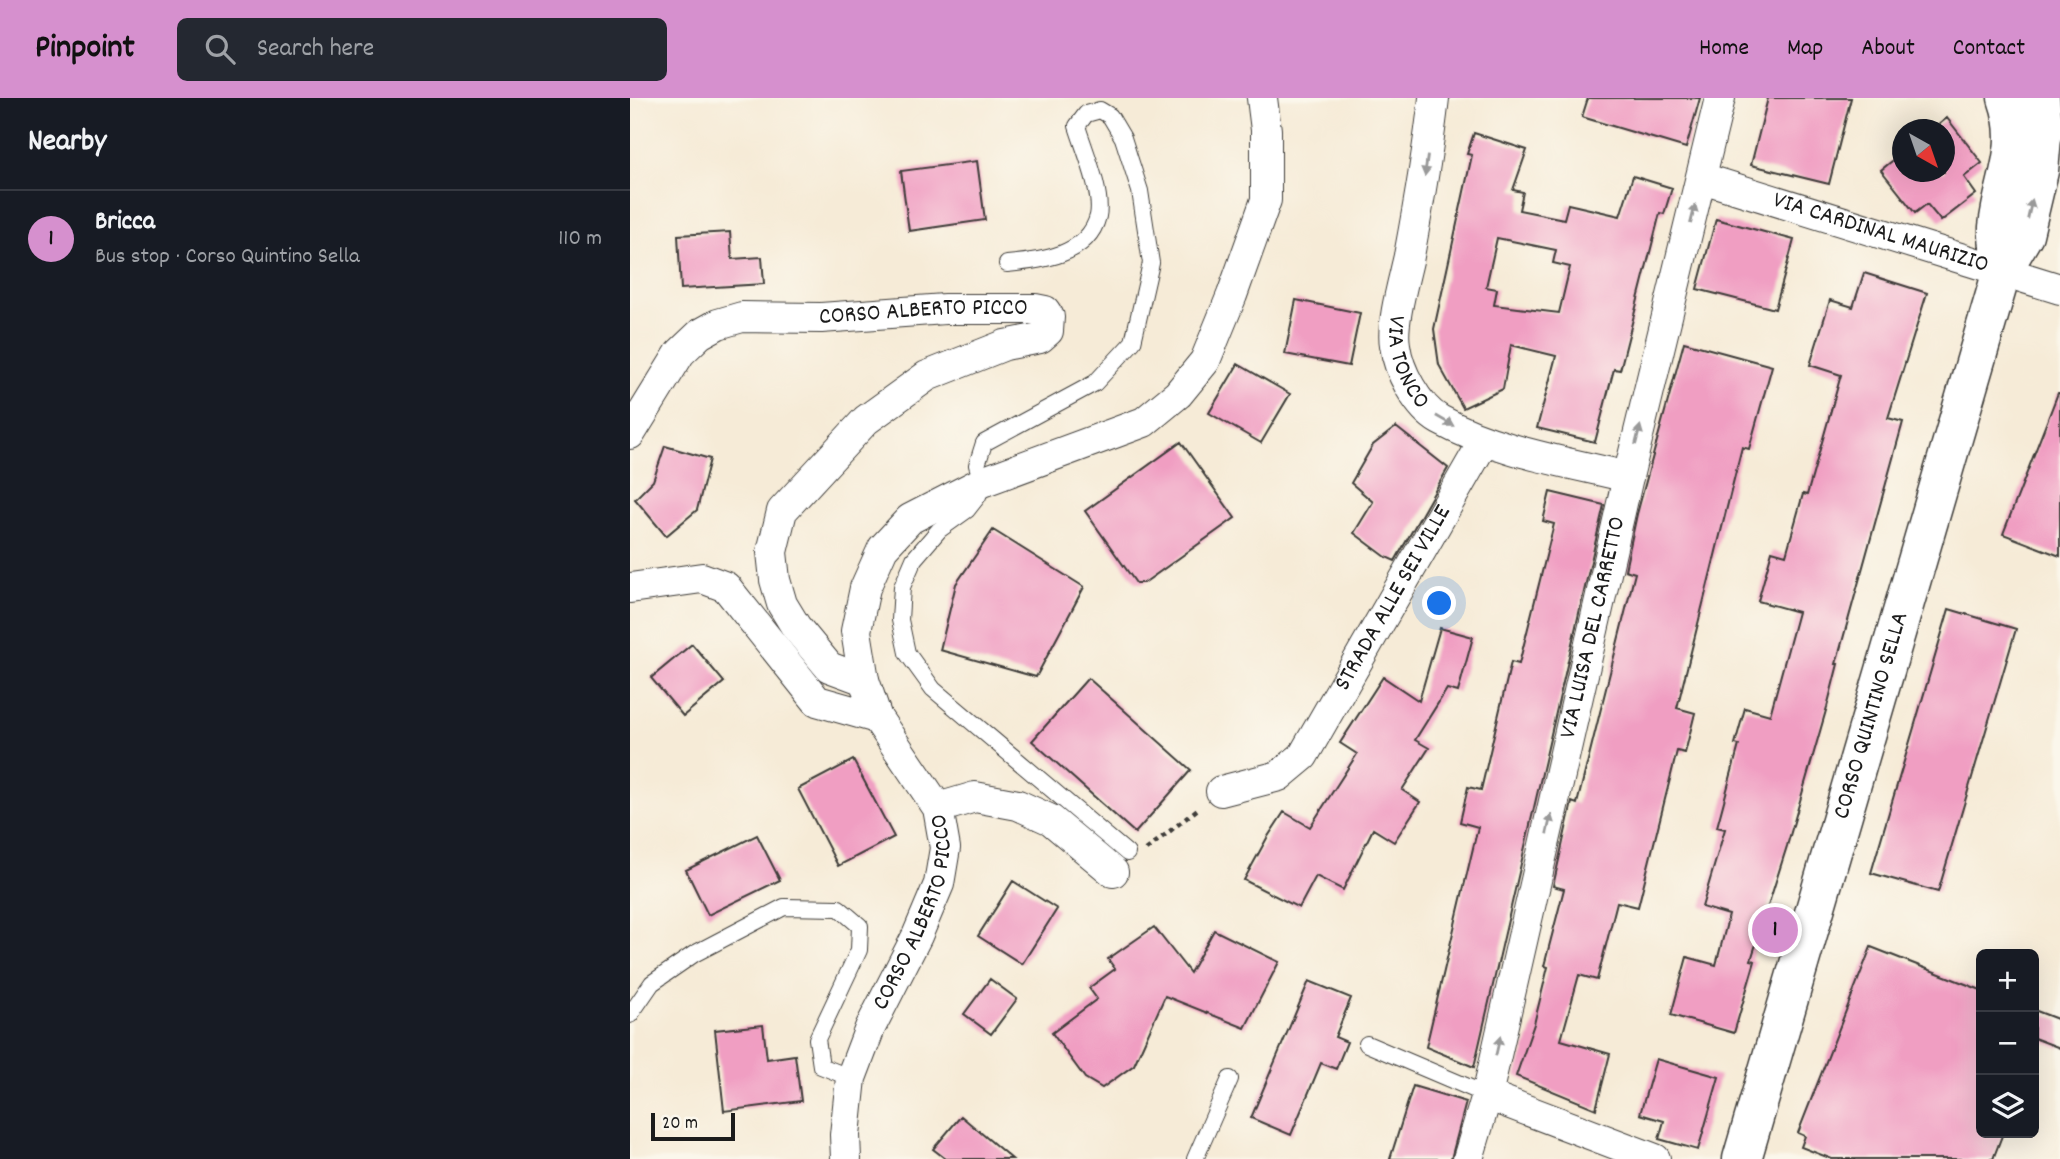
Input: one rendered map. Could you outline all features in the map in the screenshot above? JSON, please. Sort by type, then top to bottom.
[{"type":"street","name":"CORSO ALBERTO PICCO","points":[[846,1159],[845,1135],[850,1078],[870,1028],[917,936],[939,884],[945,848],[938,808],[877,718],[864,680],[856,631],[865,588],[883,548],[910,519],[982,482],[1144,422],[1178,394],[1205,361],[1266,200],[1266,130],[1262,98]]},
{"type":"street","name":"VIA TONCO","points":[[1434,98],[1424,176],[1394,342],[1400,367],[1413,392],[1438,419],[1484,441],[1628,477]]},
{"type":"street","name":"VIA LUISA DEL CARRETTO","points":[[1468,1159],[1487,1095],[1628,477],[1720,98]]},
{"type":"street","name":"CORSO QUINTINO SELLA","points":[[2002,271],[1997,229],[2015,148],[2013,115],[2007,98]]},
{"type":"street","name":"CORSO QUINTINO SELLA","points":[[1742,1159],[2002,271],[2024,234],[2039,171],[2043,126],[2040,98]]},
{"type":"street","name":"VIA CARDINAL MAURIZIO","points":[[1702,178],[2060,289]]},
{"type":"street","name":"CORSO ALBERTO PICCO","points":[[630,434],[680,353],[709,329],[742,317],[821,318],[945,309],[1045,311],[1049,317],[1048,331],[1040,338],[1005,345],[927,376],[866,420],[782,511],[772,552],[775,580],[782,604],[796,627],[829,667],[864,680]]},
{"type":"street","name":"STRADA ALLE SEI VILLE","points":[[1221,791],[1279,776],[1303,756],[1484,441]]},
{"type":"street","points":[[630,588],[702,578],[726,587],[817,701],[877,718]]},
{"type":"street","points":[[938,808],[975,797],[1018,805],[1051,820],[1120,863]]},
{"type":"street","points":[[1487,1095],[1655,1159]]},
{"type":"lane","points":[[1007,264],[1060,255],[1085,239],[1098,216],[1096,191],[1077,126],[1086,114],[1100,110],[1110,116],[1123,138],[1140,191],[1151,263],[1133,342],[1095,383],[984,443],[978,465],[982,482],[978,496],[967,510],[939,530],[914,559],[902,587],[900,620],[907,653],[933,689],[1120,863]]},
{"type":"lane","points":[[630,1015],[652,983],[694,954],[784,907],[839,908],[860,926],[859,950],[817,1038],[821,1066],[850,1078]]},
{"type":"lane","points":[[1367,1044],[1487,1095]]},
{"type":"lane","points":[[1195,1159],[1230,1079]]},
{"type":"path","points":[[1120,863],[1167,835],[1221,791]]},
{"type":"building","points":[[1588,98],[1700,98],[1686,148],[1582,117]]},
{"type":"building","points":[[1768,98],[1851,98],[1829,184],[1751,165]]},
{"type":"building","points":[[1955,128],[1982,163],[1964,177],[1976,194],[1941,221],[1927,204],[1915,213],[1881,170],[1892,161],[1892,182],[1955,182]]},
{"type":"building","points":[[1474,133],[1527,150],[1513,190],[1523,192],[1519,210],[1564,219],[1568,204],[1620,216],[1633,176],[1672,188],[1664,214],[1660,213],[1620,370],[1614,369],[1595,442],[1537,428],[1556,356],[1511,345],[1503,389],[1463,408],[1439,365],[1434,329],[1472,155],[1467,154]],"holes":[[[1497,238],[1556,250],[1553,263],[1570,267],[1559,313],[1494,305],[1497,289],[1486,287]]]},
{"type":"building","points":[[977,161],[985,220],[909,231],[901,171]]},
{"type":"building","points":[[1716,219],[1794,240],[1775,309],[1697,289]]},
{"type":"building","points":[[730,232],[732,259],[762,257],[764,284],[681,289],[678,235]]},
{"type":"building","points":[[1864,273],[1927,293],[1888,418],[1903,422],[1836,664],[1827,707],[1751,960],[1755,961],[1734,1033],[1671,1015],[1687,957],[1716,965],[1729,915],[1702,907],[1725,829],[1717,827],[1739,745],[1735,744],[1745,708],[1770,715],[1798,612],[1758,601],[1772,551],[1786,555],[1803,494],[1807,495],[1841,375],[1810,365],[1830,300],[1853,307]]},
{"type":"building","points":[[1296,300],[1360,313],[1349,366],[1285,354]]},
{"type":"building","points":[[1684,342],[1772,366],[1749,449],[1742,447],[1677,708],[1695,713],[1685,753],[1677,751],[1638,907],[1617,902],[1597,980],[1579,975],[1561,1040],[1610,1054],[1596,1109],[1516,1076],[1534,1024],[1548,967],[1544,966],[1564,889],[1553,886],[1572,802],[1577,804],[1635,573],[1625,570],[1637,514]]},
{"type":"building","points":[[1238,364],[1290,394],[1261,443],[1209,413]]},
{"type":"building","points":[[2060,393],[2060,556],[2003,534]]},
{"type":"building","points":[[1396,427],[1448,468],[1395,561],[1354,533],[1373,502],[1351,483],[1373,445]]},
{"type":"building","points":[[1181,442],[1235,518],[1144,583],[1136,583],[1085,511]]},
{"type":"building","points":[[665,446],[710,459],[697,510],[666,536],[635,499],[653,481]]},
{"type":"building","points":[[1550,492],[1604,505],[1474,1067],[1426,1047],[1478,827],[1460,822],[1468,787],[1481,790],[1511,662],[1519,664],[1554,524],[1543,521]]},
{"type":"building","points":[[993,530],[1084,587],[1036,677],[940,650],[956,584]]},
{"type":"building","points":[[1949,609],[2016,629],[1938,892],[1871,873]]},
{"type":"building","points":[[1440,628],[1473,637],[1458,692],[1447,689],[1415,740],[1429,748],[1402,790],[1420,802],[1394,842],[1373,829],[1343,890],[1316,876],[1299,908],[1244,880],[1284,812],[1310,827],[1357,754],[1340,743],[1383,677],[1419,701]]},
{"type":"building","points":[[692,644],[724,682],[683,716],[651,678]]},
{"type":"building","points":[[1088,678],[1191,770],[1135,833],[1032,741]]},
{"type":"building","points":[[853,760],[894,837],[838,866],[798,789]]},
{"type":"building","points":[[757,835],[780,880],[708,915],[686,870]]},
{"type":"building","points":[[1013,881],[1057,909],[1022,964],[978,936]]},
{"type":"building","points":[[1154,927],[1190,973],[1214,930],[1279,962],[1245,1028],[1165,996],[1134,1065],[1102,1088],[1085,1078],[1052,1033],[1097,999],[1089,988],[1115,969],[1108,959]]},
{"type":"building","points":[[1871,947],[1976,988],[1976,1138],[2001,1138],[1993,1159],[1832,1159],[1801,1147],[1805,1136],[1798,1133]]},
{"type":"building","points":[[990,979],[1017,999],[991,1034],[964,1014]]},
{"type":"building","points":[[1309,981],[1351,998],[1335,1037],[1347,1042],[1336,1069],[1321,1063],[1291,1135],[1251,1118]]},
{"type":"building","points":[[2039,1012],[2060,1020],[2060,1048],[2039,1040]]},
{"type":"building","points":[[763,1025],[767,1059],[795,1055],[801,1101],[724,1111],[715,1030]]},
{"type":"building","points":[[1656,1059],[1719,1077],[1698,1150],[1659,1139],[1664,1121],[1640,1114]]},
{"type":"building","points":[[1413,1086],[1466,1102],[1451,1159],[1390,1159]]},
{"type":"building","points":[[961,1116],[1012,1159],[946,1159],[933,1149]]},
{"type":"place","name":"Bricca","points":[[1775,930]]}]
